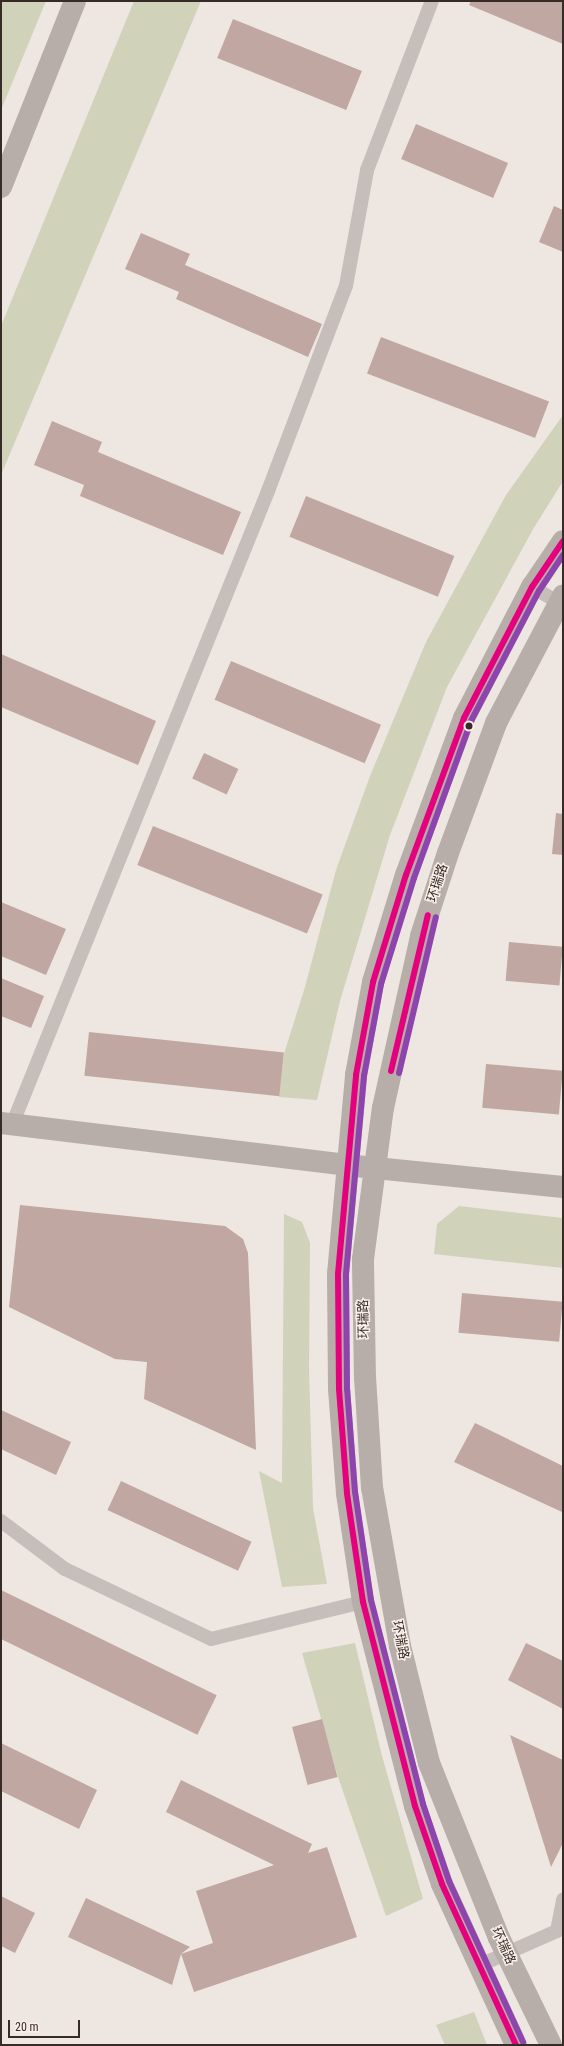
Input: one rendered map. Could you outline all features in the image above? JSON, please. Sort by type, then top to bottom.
[{"type":"main road","points":[[1,187],[75,1]]},
{"type":"main road","name":"环瑞路","points":[[516,2045],[478,1966],[442,1884],[415,1806],[363,1602],[347,1493],[339,1389],[338,1274],[346,1165],[356,1075],[373,982],[406,875],[464,718],[532,587],[563,541]]},
{"type":"main road","name":"环瑞路","points":[[550,2045],[506,1954],[429,1763],[400,1646],[372,1488],[365,1378],[364,1259],[383,1108],[422,936],[448,853],[496,724],[562,601]]},
{"type":"main road","points":[[6,1124],[346,1165],[563,1187]]},
{"type":"lane","points":[[6,1124],[268,491],[346,286],[367,170],[432,1]]},
{"type":"lane","points":[[532,587],[562,601]]},
{"type":"lane","points":[[1,1521],[65,1569],[211,1639],[363,1602]]},
{"type":"lane","points":[[478,1966],[560,1933],[563,1900]]},
{"type":"green space","points":[[1,1],[46,1],[1,110]]},
{"type":"green space","points":[[134,1],[201,1],[1,475],[1,326]]},
{"type":"green space","points":[[563,415],[563,481],[532,531],[447,687],[390,835],[340,1001],[317,1100],[279,1097],[284,1054],[305,987],[336,870],[370,776],[426,642],[506,495]]},
{"type":"green space","points":[[459,1206],[563,1218],[563,1268],[434,1254],[437,1224]]},
{"type":"green space","points":[[284,1214],[302,1222],[310,1243],[309,1369],[313,1508],[327,1584],[282,1587],[259,1471],[282,1483]]},
{"type":"green space","points":[[355,1643],[382,1756],[423,1899],[386,1916],[338,1777],[302,1653]]},
{"type":"green space","points":[[474,2012],[487,2045],[445,2045],[436,2025]]},
{"type":"building","points":[[471,1],[563,1],[563,44],[469,5]]},
{"type":"building","points":[[233,19],[362,71],[346,110],[217,58]]},
{"type":"building","points":[[416,124],[508,163],[493,198],[401,159]]},
{"type":"building","points":[[554,206],[563,210],[563,252],[539,242]]},
{"type":"building","points":[[141,233],[190,254],[185,265],[322,324],[308,357],[176,299],[179,292],[125,269]]},
{"type":"building","points":[[381,337],[549,402],[535,438],[367,373]]},
{"type":"building","points":[[52,421],[102,442],[98,452],[241,512],[223,555],[80,496],[84,485],[34,465]]},
{"type":"building","points":[[306,496],[454,556],[438,597],[290,537]]},
{"type":"building","points":[[1,654],[156,721],[138,765],[1,707]]},
{"type":"building","points":[[231,661],[381,725],[365,763],[215,700]]},
{"type":"building","points":[[204,753],[238,769],[227,794],[192,778]]},
{"type":"building","points":[[556,813],[563,814],[563,855],[552,854]]},
{"type":"building","points":[[153,826],[323,895],[307,933],[137,865]]},
{"type":"building","points":[[1,902],[66,929],[46,975],[1,956]]},
{"type":"building","points":[[509,942],[563,947],[559,986],[506,981]]},
{"type":"building","points":[[1,978],[44,996],[31,1028],[1,1016]]},
{"type":"building","points":[[89,1032],[284,1052],[279,1096],[84,1076]]},
{"type":"building","points":[[486,1064],[563,1071],[559,1115],[482,1108]]},
{"type":"building","points":[[20,1205],[225,1226],[243,1239],[248,1253],[256,1450],[144,1399],[147,1362],[115,1359],[9,1307]]},
{"type":"building","points":[[462,1293],[563,1302],[559,1342],[459,1333]]},
{"type":"building","points":[[1,1410],[71,1442],[56,1475],[1,1449]]},
{"type":"building","points":[[475,1423],[563,1466],[562,1512],[454,1462]]},
{"type":"building","points":[[121,1481],[252,1542],[238,1571],[107,1510]]},
{"type":"building","points":[[1,1590],[217,1695],[197,1735],[1,1639]]},
{"type":"building","points":[[526,1643],[563,1661],[563,1709],[508,1680]]},
{"type":"building","points":[[322,1719],[338,1777],[308,1785],[292,1727]]},
{"type":"building","points":[[510,1735],[563,1760],[563,1843],[551,1867]]},
{"type":"building","points":[[1,1743],[97,1790],[79,1829],[1,1791]]},
{"type":"building","points":[[181,1780],[312,1844],[308,1853],[327,1847],[357,1937],[194,1992],[181,1954],[213,1943],[196,1891],[274,1865],[166,1812]]},
{"type":"building","points":[[1,1896],[35,1913],[15,1953],[1,1946]]},
{"type":"building","points":[[86,1898],[190,1947],[181,1954],[172,1985],[68,1937]]},
{"type":"transit line","points":[[516,2045],[442,1884],[415,1806],[363,1602],[347,1493],[339,1389],[338,1274],[356,1075],[373,982],[406,875],[464,718],[532,587],[563,541]]},
{"type":"transit line","points":[[523,2042],[449,1881],[423,1804],[371,1600],[355,1492],[347,1389],[346,1274],[364,1076],[381,984],[414,878],[471,721],[539,591],[563,555]]},
{"type":"transit line","points":[[391,1071],[428,915]]},
{"type":"transit line","points":[[399,1073],[436,917]]}]
